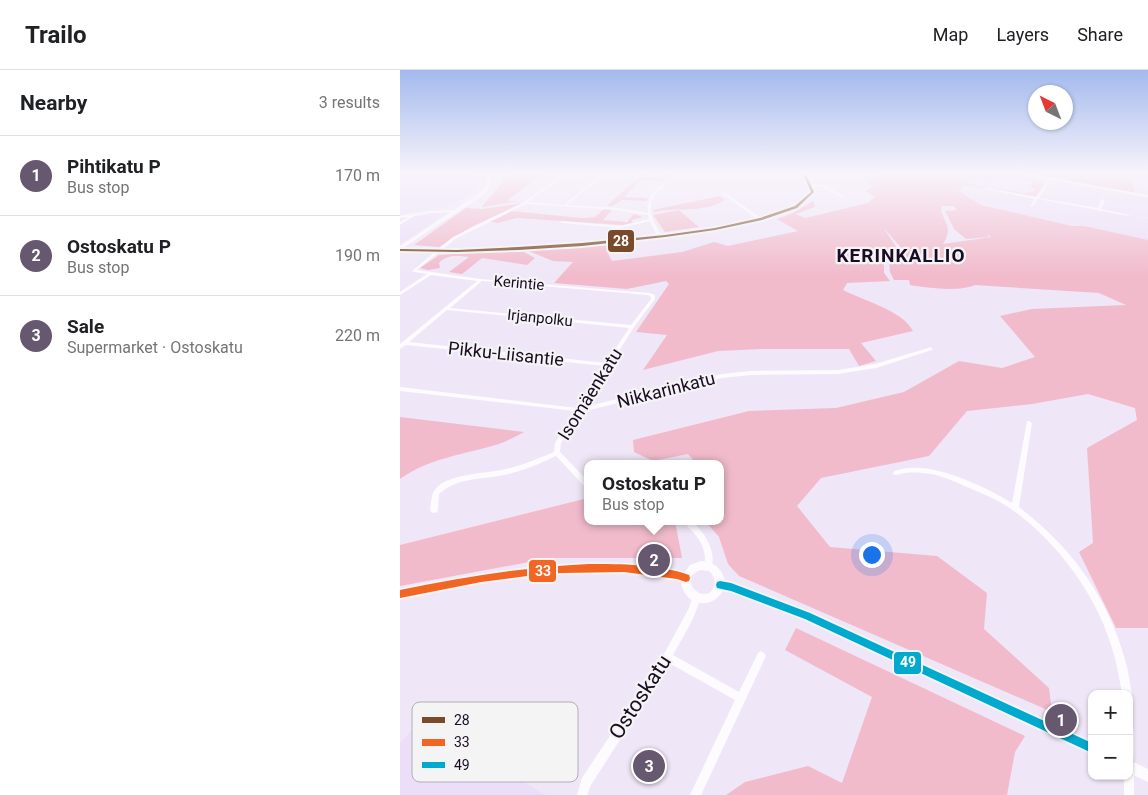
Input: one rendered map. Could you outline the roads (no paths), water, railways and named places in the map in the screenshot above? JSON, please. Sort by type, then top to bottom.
[{"type":"main road","points":[[401,250],[461,208]]},
{"type":"street","points":[[438,251],[466,231],[515,208]]},
{"type":"street","points":[[602,208],[648,214]]},
{"type":"street","points":[[648,208],[648,214],[659,236]]},
{"type":"street","points":[[744,208],[760,219]]},
{"type":"street","points":[[401,250],[438,251],[540,247],[659,236],[714,229],[783,213],[795,208]]},
{"type":"street","points":[[1088,208],[1128,215]]},
{"type":"street","points":[[400,217],[456,211]]},
{"type":"street","points":[[400,224],[414,214]]},
{"type":"street","points":[[562,222],[620,227],[651,220]]},
{"type":"street","name":"Kerintie","points":[[438,251],[414,271],[481,280],[649,294],[653,296],[653,300]]},
{"type":"street","points":[[400,294],[431,273]]},
{"type":"street","points":[[402,345],[481,280]]},
{"type":"street","name":"Isomäenkatu","points":[[584,482],[556,449],[562,436],[632,327],[653,300]]},
{"type":"street","name":"Irjanpolku","points":[[447,309],[632,327]]},
{"type":"street","name":"Pikku-Liisantie","points":[[402,345],[608,365]]},
{"type":"street","name":"Nikkarinkatu","points":[[400,389],[580,410],[592,409],[722,376],[751,373],[838,372],[876,366],[930,349]]},
{"type":"street","points":[[1015,508],[1029,423]]},
{"type":"street","points":[[434,510],[436,493],[449,484],[477,475],[506,472],[557,452]]},
{"type":"street","points":[[896,472],[912,468],[925,470],[988,493],[1015,508],[1060,550],[1090,589],[1110,630],[1125,678],[1126,690]]},
{"type":"street","points":[[690,525],[705,542],[709,553],[708,566]]},
{"type":"street","points":[[700,566],[708,566],[717,572],[720,585],[711,596],[696,598],[687,591],[686,578],[691,571],[700,566]]},
{"type":"street","points":[[400,594],[448,583],[539,570],[618,568],[677,575],[686,578]]},
{"type":"street","points":[[720,585],[731,586],[808,616],[1088,746]]},
{"type":"street","name":"Ostoskatu","points":[[582,795],[586,782],[667,657],[693,609],[696,598]]},
{"type":"street","points":[[695,795],[761,656]]},
{"type":"street","points":[[667,657],[741,698]]},
{"type":"street","points":[[1133,768],[1148,776]]},
{"type":"street","points":[[1129,780],[1129,795]]},
{"type":"place","name":"Ostoskatu P","points":[[654,560]]},
{"type":"place","name":"Pihtikatu P","points":[[1061,720]]},
{"type":"place","name":"Sale","points":[[649,766]]},
{"type":"district","name":"KERINKALLIO","points":[[901,255]]}]
